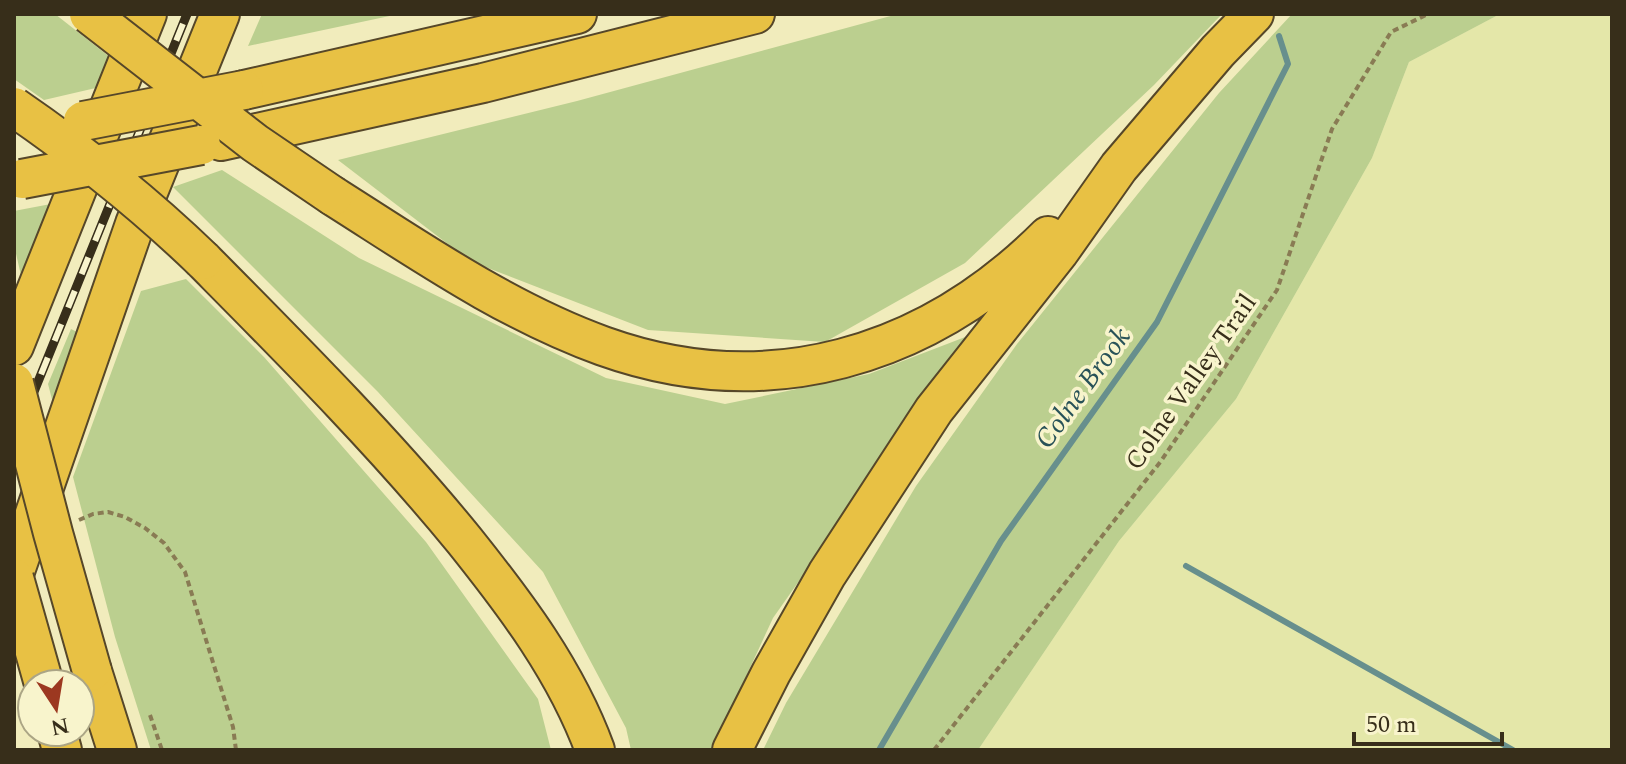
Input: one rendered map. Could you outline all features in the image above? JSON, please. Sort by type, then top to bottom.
[{"type":"highway","points":[[89,14],[255,143],[460,277],[582,337],[627,353],[669,363],[723,369],[804,367],[895,343],[942,320],[1024,259],[1119,167]]},
{"type":"highway","points":[[14,346],[147,14]]},
{"type":"highway","points":[[40,668],[14,576],[135,224],[220,14]]},
{"type":"highway","points":[[14,133],[244,90],[577,14]]},
{"type":"highway","points":[[18,180],[201,145],[483,83],[755,14]]},
{"type":"highway","points":[[732,750],[813,599],[934,410],[1059,252],[1119,167],[1218,51],[1254,14]]},
{"type":"highway","points":[[14,107],[161,220],[375,437],[488,570],[554,662],[573,695],[595,750]]},
{"type":"highway","points":[[14,383],[64,574],[117,750]]},
{"type":"path","name":"Colne Valley Trail","points":[[934,750],[1161,461],[1277,290],[1332,129],[1391,32],[1428,14]]},
{"type":"path","points":[[79,520],[108,512],[125,517],[164,543],[185,572],[233,727],[236,750]]},
{"type":"path","points":[[150,715],[162,750]]},
{"type":"green space","points":[[14,14],[55,14],[111,58],[100,87],[44,100],[14,79]]},
{"type":"green space","points":[[262,14],[399,14],[248,46]]},
{"type":"green space","points":[[898,14],[1222,14],[1154,85],[965,263],[825,342],[648,330],[470,261],[338,160],[577,101]]},
{"type":"green space","points":[[1292,14],[1500,14],[1409,62],[1372,158],[1236,399],[1119,541],[978,750],[763,750],[786,703],[916,486],[1017,344],[1219,93]]},
{"type":"green space","points":[[1500,14],[1612,14],[1612,750],[978,750],[1119,541],[1236,399],[1372,158],[1409,62]]},
{"type":"green space","points":[[222,170],[359,258],[606,378],[725,404],[869,374],[973,334],[773,618],[712,750],[631,750],[626,728],[543,572],[378,392],[173,187]]},
{"type":"green space","points":[[56,203],[23,284],[14,245],[14,211]]},
{"type":"green space","points":[[186,279],[264,357],[426,542],[538,699],[551,750],[151,750],[115,637],[73,477],[141,291]]},
{"type":"green space","points":[[71,329],[79,333],[54,407],[48,384]]},
{"type":"waterway","name":"Colne Brook","points":[[879,750],[1001,541],[1157,322],[1288,64],[1279,36]]},
{"type":"waterway","points":[[1186,566],[1513,750]]},
{"type":"railway","points":[[14,441],[187,14]]}]
